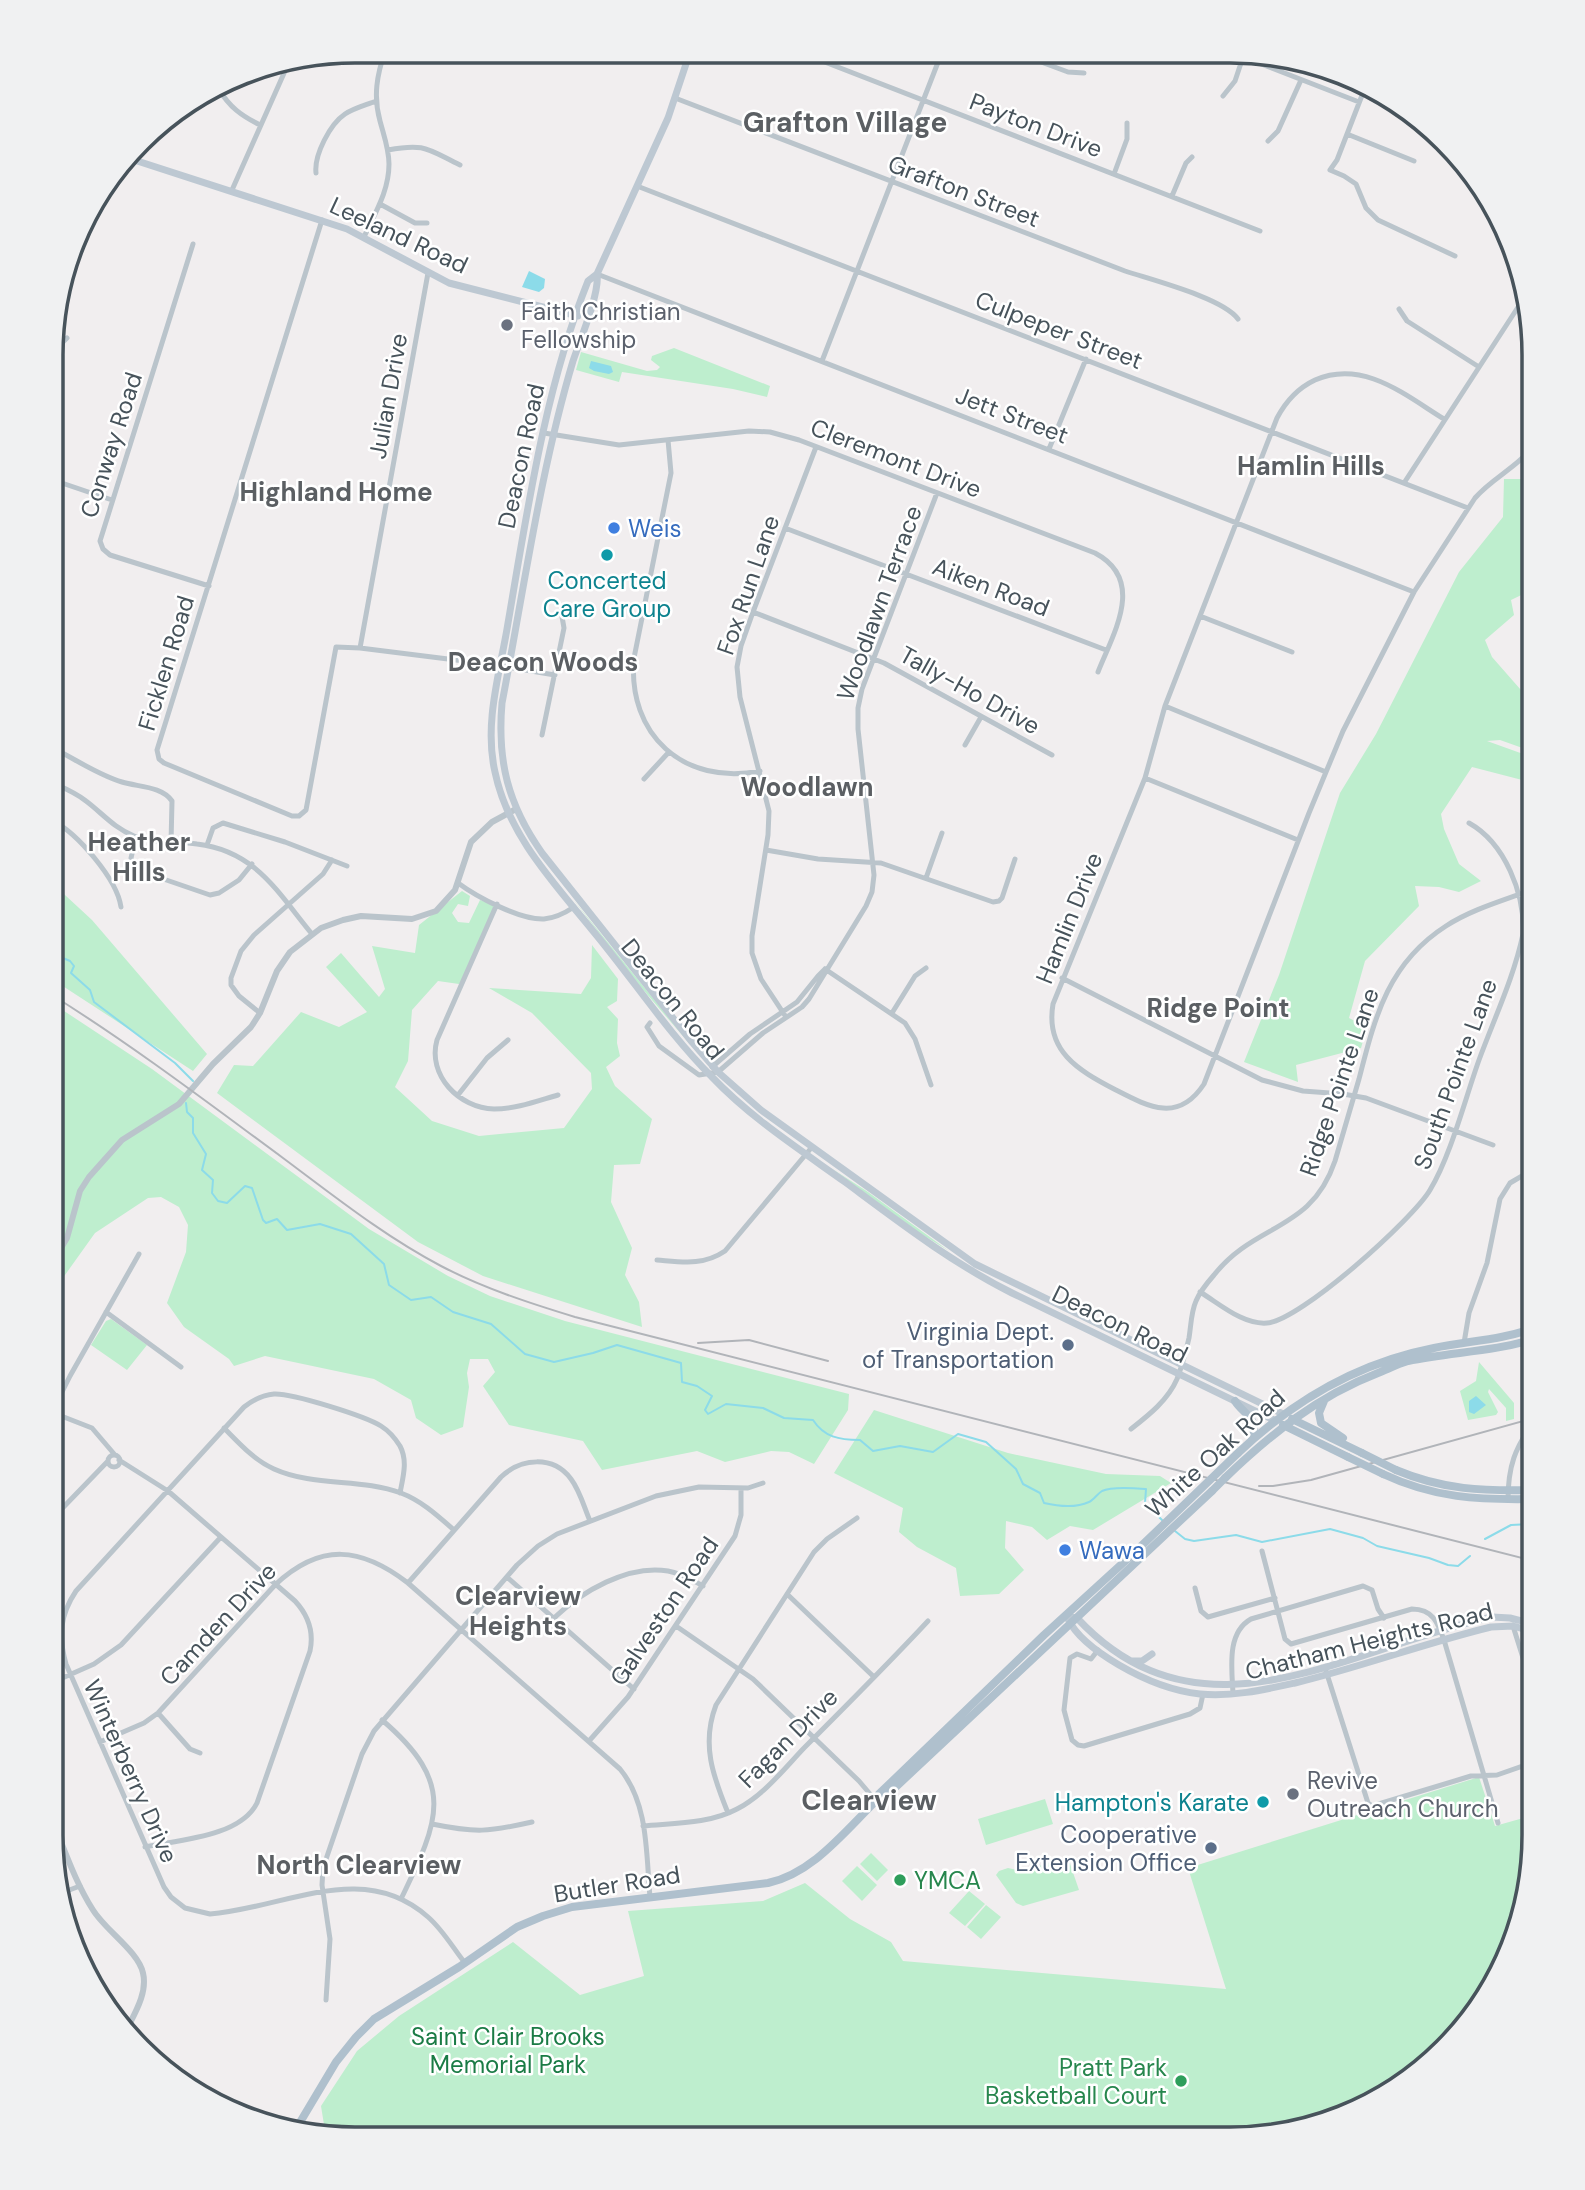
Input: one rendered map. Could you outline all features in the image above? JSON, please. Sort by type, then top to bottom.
[{"type":"main road","name":"Deacon Road","points":[[686,63],[658,142],[597,274],[588,281],[558,369],[544,433],[505,667],[500,741],[513,811],[530,851],[708,1074],[743,1107],[807,1155],[971,1271],[1012,1293],[1283,1413],[1360,1452]]},
{"type":"main road","name":"Leeland Road","points":[[136,161],[322,220],[364,237],[428,273],[468,289],[575,315]]},
{"type":"main road","name":"Deacon Road","points":[[505,667],[553,435],[586,319],[599,284],[597,274]]},
{"type":"main road","points":[[575,315],[586,319]]},
{"type":"main road","name":"Deacon Road","points":[[513,811],[542,853],[716,1069],[761,1110],[975,1264],[1180,1369],[1235,1401],[1383,1474],[1421,1489],[1450,1496],[1508,1495]]},
{"type":"main road","name":"White Oak Road","points":[[1066,1615],[1284,1426],[1328,1396],[1403,1362],[1522,1331]]},
{"type":"main road","name":"White Oak Road","points":[[1074,1621],[1238,1453],[1274,1420],[1317,1391],[1359,1370],[1419,1351],[1466,1347],[1499,1348],[1522,1342]]},
{"type":"main road","points":[[1328,1396],[1320,1408],[1321,1423],[1360,1452],[1396,1470],[1450,1487],[1522,1497]]},
{"type":"main road","points":[[1235,1401],[1253,1420],[1255,1427],[1251,1441]]},
{"type":"main road","points":[[1508,1495],[1522,1492]]},
{"type":"main road","name":"Chatham Heights Road","points":[[1066,1615],[1126,1660],[1195,1684],[1232,1685],[1326,1671]]},
{"type":"main road","name":"Butler Road","points":[[300,2122],[336,2062],[366,2026],[502,1936],[543,1916],[572,1907],[768,1883],[788,1877],[817,1858],[876,1801],[879,1794],[1066,1615]]},
{"type":"main road","name":"Chatham Heights Road","points":[[1074,1621],[1109,1659],[1142,1677],[1203,1694],[1233,1694],[1272,1688],[1442,1636],[1492,1617],[1522,1621]]},
{"type":"main road","name":"Butler Road","points":[[876,1801],[884,1798],[1074,1621]]},
{"type":"main road","name":"Chatham Heights Road","points":[[1442,1636],[1491,1627],[1513,1626],[1522,1629]]},
{"type":"main road","points":[[1126,1660],[1142,1661],[1152,1654],[1152,1664],[1163,1675]]},
{"type":"street","points":[[364,237],[388,181],[388,150],[376,101],[377,75],[381,63]]},
{"type":"street","name":"Payton Drive","points":[[827,63],[1260,231]]},
{"type":"street","points":[[822,360],[938,63]]},
{"type":"street","points":[[1044,63],[1068,72],[1084,73]]},
{"type":"street","points":[[1223,96],[1235,81],[1241,64]]},
{"type":"street","points":[[1262,65],[1359,102]]},
{"type":"street","points":[[232,190],[284,72]]},
{"type":"street","points":[[1268,141],[1278,131],[1301,80]]},
{"type":"street","points":[[223,95],[237,112],[260,125]]},
{"type":"street","points":[[1362,95],[1330,170],[1356,184],[1366,208],[1378,220],[1455,256]]},
{"type":"street","name":"Grafton Street","points":[[675,98],[1125,271],[1190,293],[1226,308],[1238,319]]},
{"type":"street","points":[[316,173],[316,160],[335,123],[352,110],[376,101]]},
{"type":"street","points":[[1114,174],[1127,139],[1127,123]]},
{"type":"street","points":[[1347,134],[1414,161]]},
{"type":"street","points":[[388,150],[421,147],[460,165]]},
{"type":"street","points":[[1172,196],[1186,163],[1192,157]]},
{"type":"street","name":"Culpeper Street","points":[[637,186],[1468,508]]},
{"type":"street","points":[[380,204],[415,222],[427,223]]},
{"type":"street","name":"Ficklen Road","points":[[322,220],[157,750],[158,756],[164,763],[292,816],[302,814],[306,810],[336,647],[555,675]]},
{"type":"street","name":"Conway Road","points":[[193,244],[100,536],[106,553],[209,586]]},
{"type":"street","name":"Julian Drive","points":[[360,648],[428,273]]},
{"type":"street","name":"Jett Street","points":[[597,274],[1414,592]]},
{"type":"street","points":[[1404,483],[1518,307]]},
{"type":"street","points":[[1399,309],[1407,321],[1479,367]]},
{"type":"street","points":[[64,341],[67,338]]},
{"type":"street","points":[[1049,449],[1086,359]]},
{"type":"street","name":"Hamlin Drive","points":[[1444,419],[1379,380],[1363,374],[1345,373],[1319,378],[1299,390],[1282,409],[1271,432],[1165,706],[1145,778],[1062,978],[1051,1012],[1056,1040],[1069,1060],[1094,1078],[1140,1102],[1159,1108],[1172,1108],[1185,1103],[1200,1090],[1216,1057],[1343,731],[1414,592],[1468,508],[1488,484],[1522,459]]},
{"type":"street","name":"Cleremont Drive","points":[[544,433],[619,445],[758,431],[779,434],[1095,552],[1110,563],[1120,578],[1124,599],[1098,671]]},
{"type":"street","points":[[668,440],[671,473],[636,641],[632,678],[635,698],[651,732],[669,752],[693,767],[712,773],[734,775],[760,771]]},
{"type":"street","name":"Fox Run Lane","points":[[785,1015],[761,979],[752,953],[769,811],[737,677],[741,646],[816,447]]},
{"type":"street","points":[[63,483],[112,500]]},
{"type":"street","name":"Woodlawn Terrace","points":[[716,1069],[809,999],[869,900],[874,884],[873,861],[858,718],[860,697],[937,493]]},
{"type":"street","name":"Aiken Road","points":[[785,528],[1107,650]]},
{"type":"street","points":[[542,735],[564,628],[561,611]]},
{"type":"street","name":"Tally-Ho Drive","points":[[753,612],[874,658],[1052,755]]},
{"type":"street","points":[[1200,616],[1292,652]]},
{"type":"street","points":[[1165,706],[1326,772]]},
{"type":"street","points":[[965,745],[981,717]]},
{"type":"street","points":[[644,779],[669,752]]},
{"type":"street","points":[[63,753],[114,779],[150,788],[169,797],[172,801],[171,843]]},
{"type":"street","points":[[1145,778],[1298,841]]},
{"type":"street","points":[[63,788],[76,794],[111,823],[136,837],[207,845],[229,851],[252,864],[268,878],[312,934]]},
{"type":"street","points":[[63,1245],[84,1183],[122,1140],[179,1104],[213,1064],[251,1027],[290,952],[312,934],[333,923],[354,917],[406,920],[421,918],[442,905],[458,883],[462,862],[471,842],[492,822],[513,811]]},
{"type":"street","points":[[207,845],[213,828],[223,823],[260,833],[347,866]]},
{"type":"street","name":"South Pointe Lane","points":[[1469,823],[1483,832],[1501,853],[1522,913]]},
{"type":"street","points":[[63,828],[76,836],[93,856],[117,894],[121,907]]},
{"type":"street","points":[[926,878],[942,833]]},
{"type":"street","points":[[136,837],[131,858],[141,870],[205,895],[219,893],[239,880],[252,864]]},
{"type":"street","points":[[766,850],[818,859],[873,861],[993,902],[1001,900],[1015,859]]},
{"type":"street","points":[[260,1013],[232,989],[231,978],[241,951],[248,940],[323,874],[332,860]]},
{"type":"street","points":[[458,883],[497,904],[531,917],[542,919],[558,916],[574,907]]},
{"type":"street","name":"Ridge Pointe Lane","points":[[1131,1429],[1160,1404],[1180,1369],[1200,1292],[1237,1251],[1255,1238],[1292,1219],[1314,1200],[1331,1172],[1377,1013],[1387,989],[1405,963],[1426,941],[1448,924],[1476,910],[1522,893]]},
{"type":"street","points":[[497,904],[435,1046],[439,1074],[458,1095],[474,1104],[496,1109],[517,1107],[558,1095]]},
{"type":"street","name":"South Pointe Lane","points":[[1200,1292],[1253,1322],[1274,1322],[1299,1310],[1331,1286],[1418,1207],[1434,1183],[1454,1130],[1521,943],[1522,930]]},
{"type":"street","points":[[892,1013],[915,976],[926,968]]},
{"type":"street","points":[[825,970],[905,1023],[912,1032],[931,1085]]},
{"type":"street","points":[[1062,978],[1249,1075],[1303,1091],[1354,1095],[1493,1145]]},
{"type":"street","points":[[650,1023],[647,1027],[659,1046],[699,1075],[716,1069]]},
{"type":"street","points":[[458,1095],[487,1058],[508,1040]]},
{"type":"street","points":[[657,1260],[698,1263],[725,1251],[812,1147]]},
{"type":"street","points":[[1466,1347],[1469,1313],[1487,1263],[1500,1199],[1510,1183],[1522,1176]]},
{"type":"street","points":[[63,1389],[139,1254]]},
{"type":"street","points":[[106,1312],[181,1367]]},
{"type":"street","name":"Winterberry Drive","points":[[63,1615],[83,1583],[225,1428],[249,1403],[262,1396],[288,1395],[362,1418],[388,1431],[402,1449],[405,1466],[400,1493]]},
{"type":"street","points":[[63,1416],[92,1428],[108,1447],[114,1460],[128,1465],[168,1491],[303,1611],[311,1630],[311,1644],[254,1809],[246,1818],[228,1829],[145,1847]]},
{"type":"street","points":[[225,1428],[259,1460],[289,1475],[400,1493],[429,1508],[454,1530]]},
{"type":"street","points":[[1508,1495],[1509,1472],[1515,1450],[1522,1439]]},
{"type":"street","points":[[63,1508],[103,1467],[114,1460]]},
{"type":"street","points":[[408,1583],[505,1472],[519,1464],[531,1462],[554,1465],[566,1474],[574,1485],[590,1521]]},
{"type":"street","points":[[326,2000],[330,1938],[323,1892],[325,1859],[362,1754],[382,1720],[507,1577],[542,1542],[669,1492],[699,1487],[741,1488],[763,1483]]},
{"type":"street","name":"Galveston Road","points":[[589,1741],[634,1689],[738,1530],[741,1488]]},
{"type":"street","points":[[728,1814],[710,1763],[708,1733],[716,1705],[820,1545],[857,1518]]},
{"type":"street","points":[[63,1677],[103,1659],[121,1645],[221,1537]]},
{"type":"street","points":[[1262,1551],[1285,1639],[1289,1643],[1295,1644],[1412,1609],[1422,1609],[1434,1617],[1498,1823]]},
{"type":"street","name":"Camden Drive","points":[[100,1742],[144,1723],[158,1713],[275,1585],[303,1563],[321,1556],[339,1554],[367,1558],[408,1583],[620,1769],[638,1802],[650,1897]]},
{"type":"street","points":[[554,1618],[584,1593],[638,1572],[667,1570],[703,1586]]},
{"type":"street","points":[[507,1577],[634,1689]]},
{"type":"street","points":[[1233,1694],[1234,1641],[1239,1629],[1251,1619],[1363,1586],[1373,1590],[1378,1609],[1384,1618]]},
{"type":"street","points":[[1195,1588],[1201,1611],[1208,1616],[1275,1598]]},
{"type":"street","points":[[787,1594],[874,1678]]},
{"type":"street","name":"Fagan Drive","points":[[643,1826],[708,1819],[728,1814],[754,1798],[928,1621]]},
{"type":"street","points":[[676,1626],[739,1668],[876,1801]]},
{"type":"street","points":[[1513,1626],[1522,1655]]},
{"type":"street","points":[[1098,1650],[1091,1659],[1077,1654],[1070,1658],[1063,1704],[1072,1740],[1078,1745],[1084,1746],[1190,1714],[1200,1708],[1203,1694]]},
{"type":"street","name":"Winterberry Drive","points":[[63,1654],[145,1847],[167,1893],[177,1903],[195,1912],[218,1913],[323,1892],[369,1888],[401,1899],[417,1908],[435,1924],[465,1963]]},
{"type":"street","points":[[1326,1671],[1368,1803],[1374,1806],[1471,1776],[1497,1775],[1522,1766]]},
{"type":"street","points":[[158,1713],[190,1749],[200,1753]]},
{"type":"street","points":[[382,1720],[403,1738],[422,1762],[432,1791],[434,1808],[424,1852],[401,1899]]},
{"type":"street","points":[[432,1824],[485,1832],[532,1822]]},
{"type":"street","points":[[64,1855],[97,1916],[138,1961],[142,1970],[142,1996],[130,2022]]},
{"type":"street","points":[[69,1890],[80,1886]]},
{"type":"green space","points":[[674,348],[770,386],[767,397],[733,389],[622,372],[619,382],[576,370],[581,352],[647,371],[657,370],[660,367],[651,360],[652,356]]},
{"type":"green space","points":[[1504,479],[1522,479],[1522,595],[1511,600],[1514,615],[1485,640],[1492,657],[1522,691],[1522,748],[1500,740],[1487,741],[1522,754],[1522,780],[1472,767],[1441,814],[1444,829],[1459,864],[1481,881],[1459,892],[1439,887],[1415,886],[1419,906],[1365,961],[1349,1018],[1367,1027],[1361,1048],[1296,1065],[1298,1082],[1244,1062],[1279,975],[1340,793],[1376,734],[1459,572],[1503,517]]},
{"type":"green space","points":[[462,891],[470,896],[468,906],[458,904],[452,913],[458,922],[469,923],[480,900],[495,905],[462,981],[459,984],[438,981],[412,1010],[408,1061],[395,1087],[432,1121],[479,1136],[564,1128],[592,1089],[591,1073],[532,1013],[489,988],[581,994],[591,978],[592,945],[618,979],[617,1001],[607,1007],[618,1019],[617,1043],[620,1056],[606,1067],[615,1086],[652,1119],[640,1164],[614,1165],[611,1202],[632,1248],[625,1275],[639,1302],[642,1327],[483,1276],[418,1242],[217,1093],[234,1065],[253,1066],[301,1012],[339,1027],[367,1012],[326,967],[341,953],[379,997],[385,989],[372,946],[415,953],[419,925]]},
{"type":"green space","points":[[63,893],[92,920],[207,1054],[193,1071],[63,986]]},
{"type":"green space","points":[[572,898],[694,1049],[640,986]]},
{"type":"green space","points":[[63,1010],[152,1069],[369,1229],[448,1276],[490,1296],[565,1321],[849,1394],[848,1410],[814,1464],[789,1452],[771,1451],[725,1462],[697,1451],[602,1470],[583,1441],[509,1425],[483,1386],[495,1372],[488,1359],[470,1359],[463,1427],[441,1435],[416,1418],[411,1400],[374,1379],[265,1356],[234,1366],[229,1359],[184,1327],[167,1303],[186,1252],[188,1225],[179,1207],[161,1197],[148,1198],[95,1233],[63,1278]]},
{"type":"green space","points":[[831,1168],[868,1192],[949,1251],[918,1232]]},
{"type":"green space","points":[[111,1319],[147,1345],[127,1370],[91,1345],[106,1321]]},
{"type":"green space","points":[[1479,1362],[1514,1403],[1514,1419],[1506,1421],[1506,1408],[1489,1389],[1498,1412],[1496,1415],[1468,1420],[1460,1391],[1476,1381]]},
{"type":"green space","points":[[874,1410],[1008,1453],[1106,1474],[1160,1476],[1171,1483],[1093,1530],[1070,1526],[1047,1540],[1032,1527],[1006,1521],[1005,1548],[1024,1570],[999,1594],[960,1596],[956,1568],[917,1547],[899,1532],[903,1508],[834,1473]]},
{"type":"green space","name":"Saint Clair Brooks Memorial Park","points":[[1479,1777],[1495,1826],[1522,1818],[1520,1873],[1507,1929],[1483,1981],[1462,2013],[1423,2055],[1392,2078],[1342,2105],[1306,2117],[1268,2125],[1230,2127],[324,2125],[321,2106],[357,2051],[399,2016],[513,1942],[580,1995],[644,1976],[628,1911],[763,1901],[805,1883],[850,1919],[891,1942],[903,1961],[1226,1989],[1188,1868]]},
{"type":"green space","points":[[1045,1799],[1053,1824],[986,1845],[978,1819]]},
{"type":"green space","name":"YMCA","points":[[871,1853],[888,1870],[877,1881],[860,1864]]},
{"type":"green space","name":"YMCA","points":[[1068,1858],[1079,1890],[1023,1906],[1016,1903],[996,1875],[1008,1868],[1021,1871]]},
{"type":"green space","name":"YMCA","points":[[857,1866],[877,1885],[862,1901],[842,1881]]},
{"type":"green space","points":[[969,1891],[985,1904],[965,1926],[949,1913]]},
{"type":"green space","points":[[986,1905],[1001,1917],[981,1939],[967,1927]]},
{"type":"water","points":[[529,271],[545,279],[544,288],[539,292],[522,287]]},
{"type":"water","points":[[591,361],[611,366],[613,372],[609,374],[594,371],[589,368]]},
{"type":"water","points":[[1476,1396],[1486,1405],[1474,1414],[1469,1412],[1469,1401]]},
{"type":"waterway","points":[[63,958],[74,966],[71,973],[90,990],[94,1002],[175,1063],[193,1081]]},
{"type":"waterway","points":[[186,1103],[187,1112],[193,1118],[193,1133],[206,1154],[202,1170],[213,1180],[212,1193],[218,1201],[227,1203],[245,1186],[252,1188],[266,1223],[277,1219],[287,1230],[320,1224],[351,1234],[384,1264],[389,1285],[411,1300],[431,1297],[453,1312],[491,1324],[525,1354],[554,1362],[617,1345],[681,1363],[682,1382],[697,1386],[712,1396],[705,1410],[708,1414],[726,1404],[763,1408],[784,1418],[813,1420],[827,1434],[860,1440],[873,1451],[900,1446],[933,1452],[958,1434],[986,1442],[1016,1469],[1023,1484],[1040,1493],[1044,1503],[1078,1505],[1091,1501],[1106,1489],[1146,1489],[1145,1503],[1163,1521]]},
{"type":"waterway","points":[[1485,1539],[1511,1525],[1522,1525]]},
{"type":"waterway","points":[[1175,1531],[1185,1539],[1194,1541],[1236,1535],[1262,1542],[1330,1529],[1363,1538],[1377,1546],[1448,1565],[1458,1566],[1470,1556]]},
{"type":"railway","points":[[63,1002],[169,1074],[379,1229],[441,1266],[523,1301],[575,1317],[1522,1558]]},
{"type":"railway","points":[[698,1343],[749,1340],[828,1361]]},
{"type":"railway","points":[[1259,1486],[1311,1480],[1522,1421]]},
{"type":"place","name":"Faith Christian Fellowship","points":[[507,325]]},
{"type":"place","name":"Weis","points":[[614,528]]},
{"type":"place","name":"Concerted Care Group","points":[[607,555]]},
{"type":"place","name":"Virginia Dept. of Transportation","points":[[1068,1345]]},
{"type":"place","name":"Wawa","points":[[1065,1550]]},
{"type":"place","name":"Revive Outreach Church","points":[[1293,1794]]},
{"type":"place","name":"Hampton's Karate","points":[[1263,1802]]},
{"type":"place","name":"Cooperative Extension Office","points":[[1211,1848]]},
{"type":"place","name":"YMCA","points":[[900,1880]]},
{"type":"place","name":"Pratt Park Basketball Court","points":[[1181,2081]]},
{"type":"district","name":"Grafton Village","points":[[845,122]]},
{"type":"district","name":"Hamlin Hills","points":[[1311,466]]},
{"type":"district","name":"Highland Home","points":[[336,492]]},
{"type":"district","name":"Deacon Woods","points":[[543,662]]},
{"type":"district","name":"Woodlawn","points":[[807,787]]},
{"type":"district","name":"Heather Hills","points":[[139,857]]},
{"type":"district","name":"Ridge Point","points":[[1218,1008]]},
{"type":"district","name":"Clearview Heights","points":[[518,1611]]},
{"type":"district","name":"Clearview","points":[[869,1800]]},
{"type":"district","name":"North Clearview","points":[[359,1865]]}]
